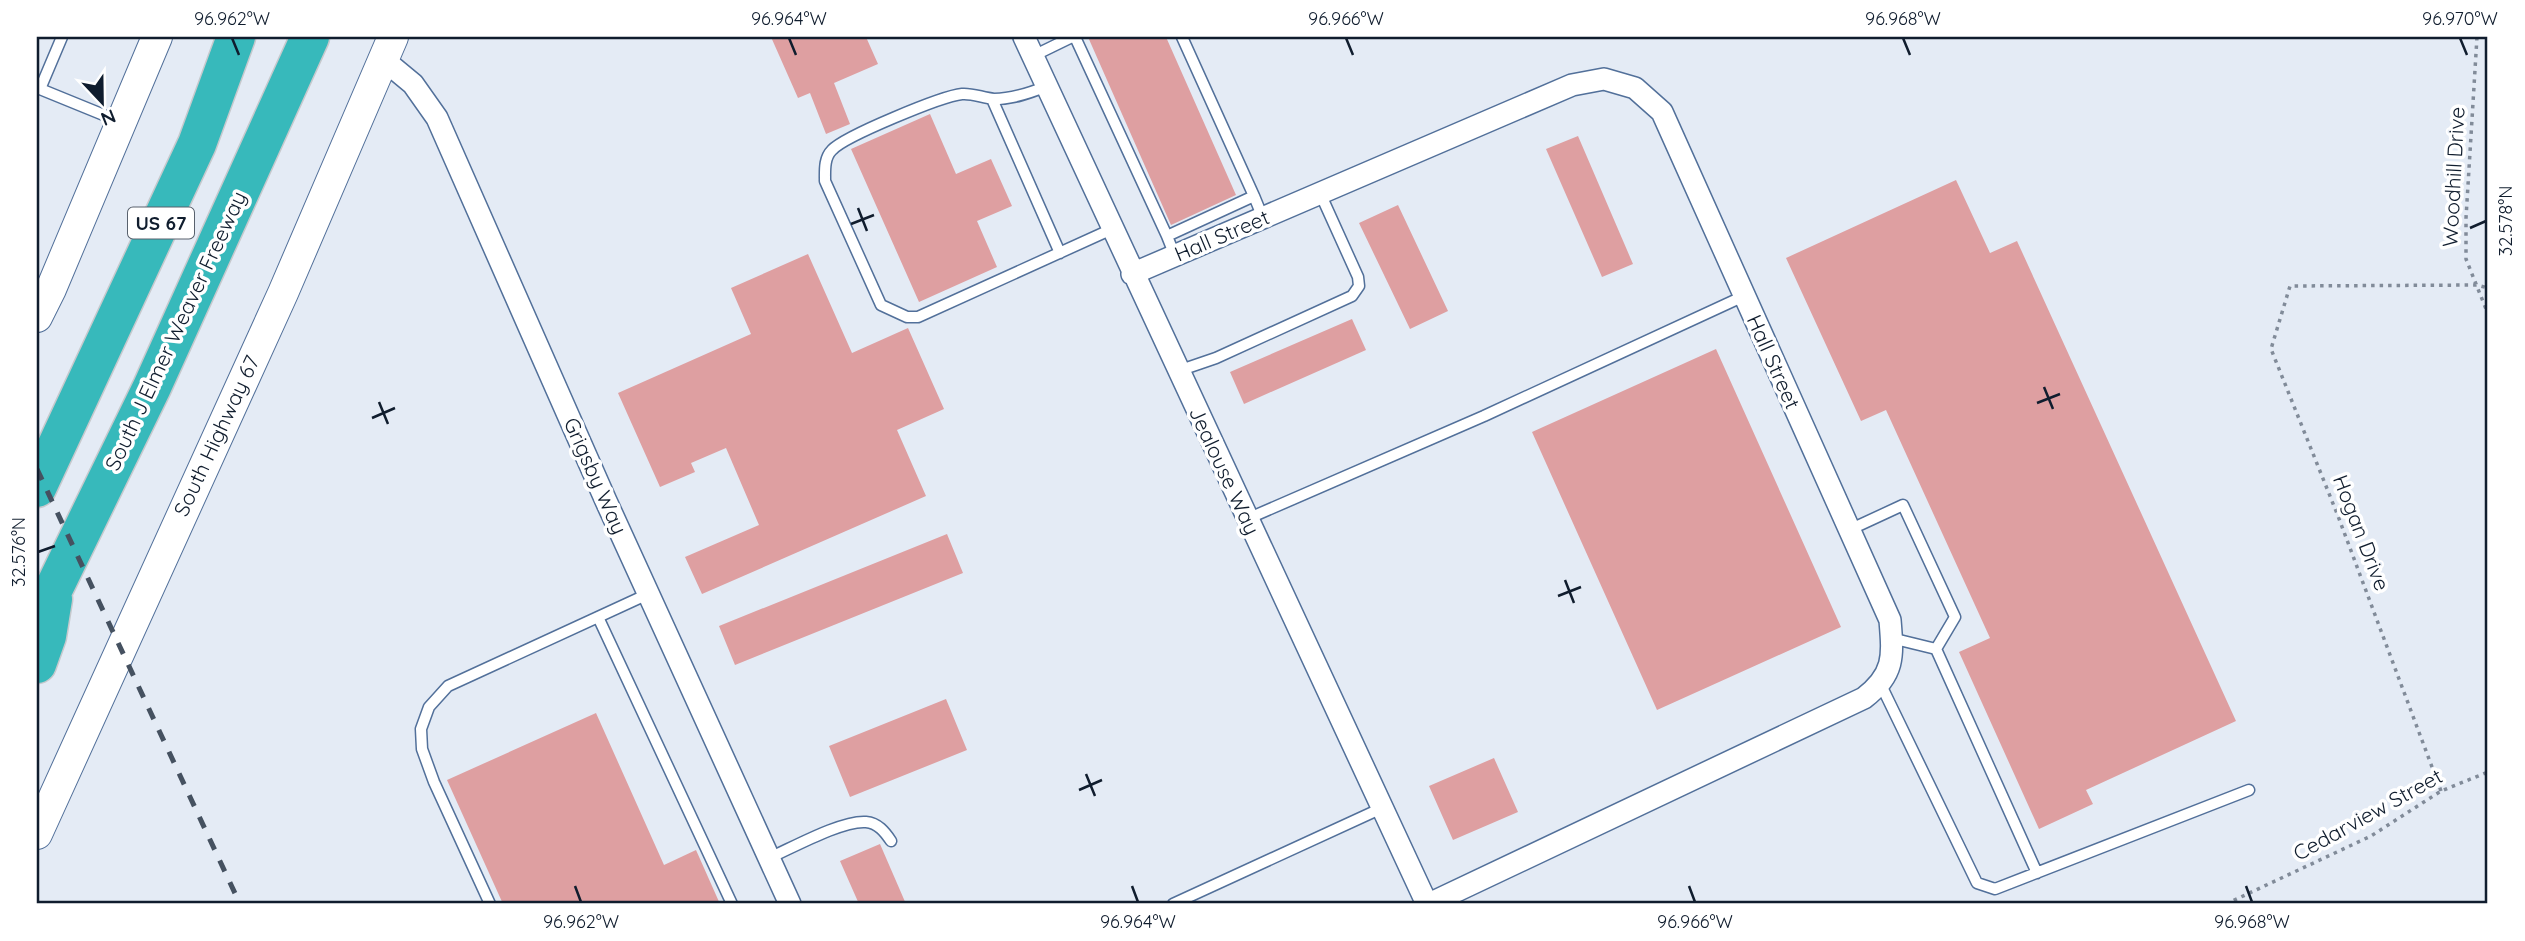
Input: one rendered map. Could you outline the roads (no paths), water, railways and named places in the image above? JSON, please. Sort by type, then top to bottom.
[{"type":"highway","name":"US 67","points":[[37,488],[197,144],[236,37]]},
{"type":"highway","name":"South J Elmer Weaver Freeway","points":[[37,664],[47,636],[45,608],[152,387],[310,37]]},
{"type":"highway","points":[[37,453],[76,405]]},
{"type":"main road","points":[[37,317],[157,37]]},
{"type":"main road","name":"South Highway 67","points":[[37,834],[283,293],[388,48]]},
{"type":"street","name":"Jealouse Way","points":[[1029,46],[1132,274],[1428,904]]},
{"type":"street","name":"Grigsby Way","points":[[388,48],[437,118],[648,593],[790,904]]},
{"type":"street","name":"Hall Street","points":[[1132,274],[1572,86],[1604,79],[1635,88],[1662,112],[1890,620],[1893,656],[1881,685]]},
{"type":"street","points":[[1428,904],[1864,698],[1881,685]]},
{"type":"lane","points":[[62,37],[40,89],[121,122]]},
{"type":"lane","points":[[1029,46],[1073,37],[1175,256]]},
{"type":"lane","points":[[1182,37],[1264,218]]},
{"type":"lane","points":[[1047,86],[1012,98],[992,99],[965,93],[946,97],[848,139],[832,150],[825,164],[825,181],[881,304],[907,317],[918,317],[1112,229]]},
{"type":"lane","points":[[992,99],[1060,253]]},
{"type":"lane","points":[[1178,371],[1216,358],[1352,296],[1359,286],[1358,276],[1320,193]]},
{"type":"lane","points":[[1167,236],[1254,196]]},
{"type":"lane","points":[[1247,519],[1484,416],[1744,296]]},
{"type":"lane","points":[[1849,530],[1903,505],[1955,617],[1936,649]]},
{"type":"lane","points":[[490,904],[434,782],[422,749],[421,729],[429,707],[448,686],[648,593]]},
{"type":"lane","points":[[598,617],[732,904]]},
{"type":"lane","points":[[1891,638],[1936,649]]},
{"type":"lane","points":[[1936,649],[2037,873]]},
{"type":"lane","points":[[1881,685],[1977,883],[1995,889],[2249,790]]},
{"type":"lane","points":[[1173,904],[1382,807]]},
{"type":"lane","points":[[769,858],[850,824],[866,822],[880,827],[891,841]]},
{"type":"railway","points":[[37,469],[240,904]]}]
